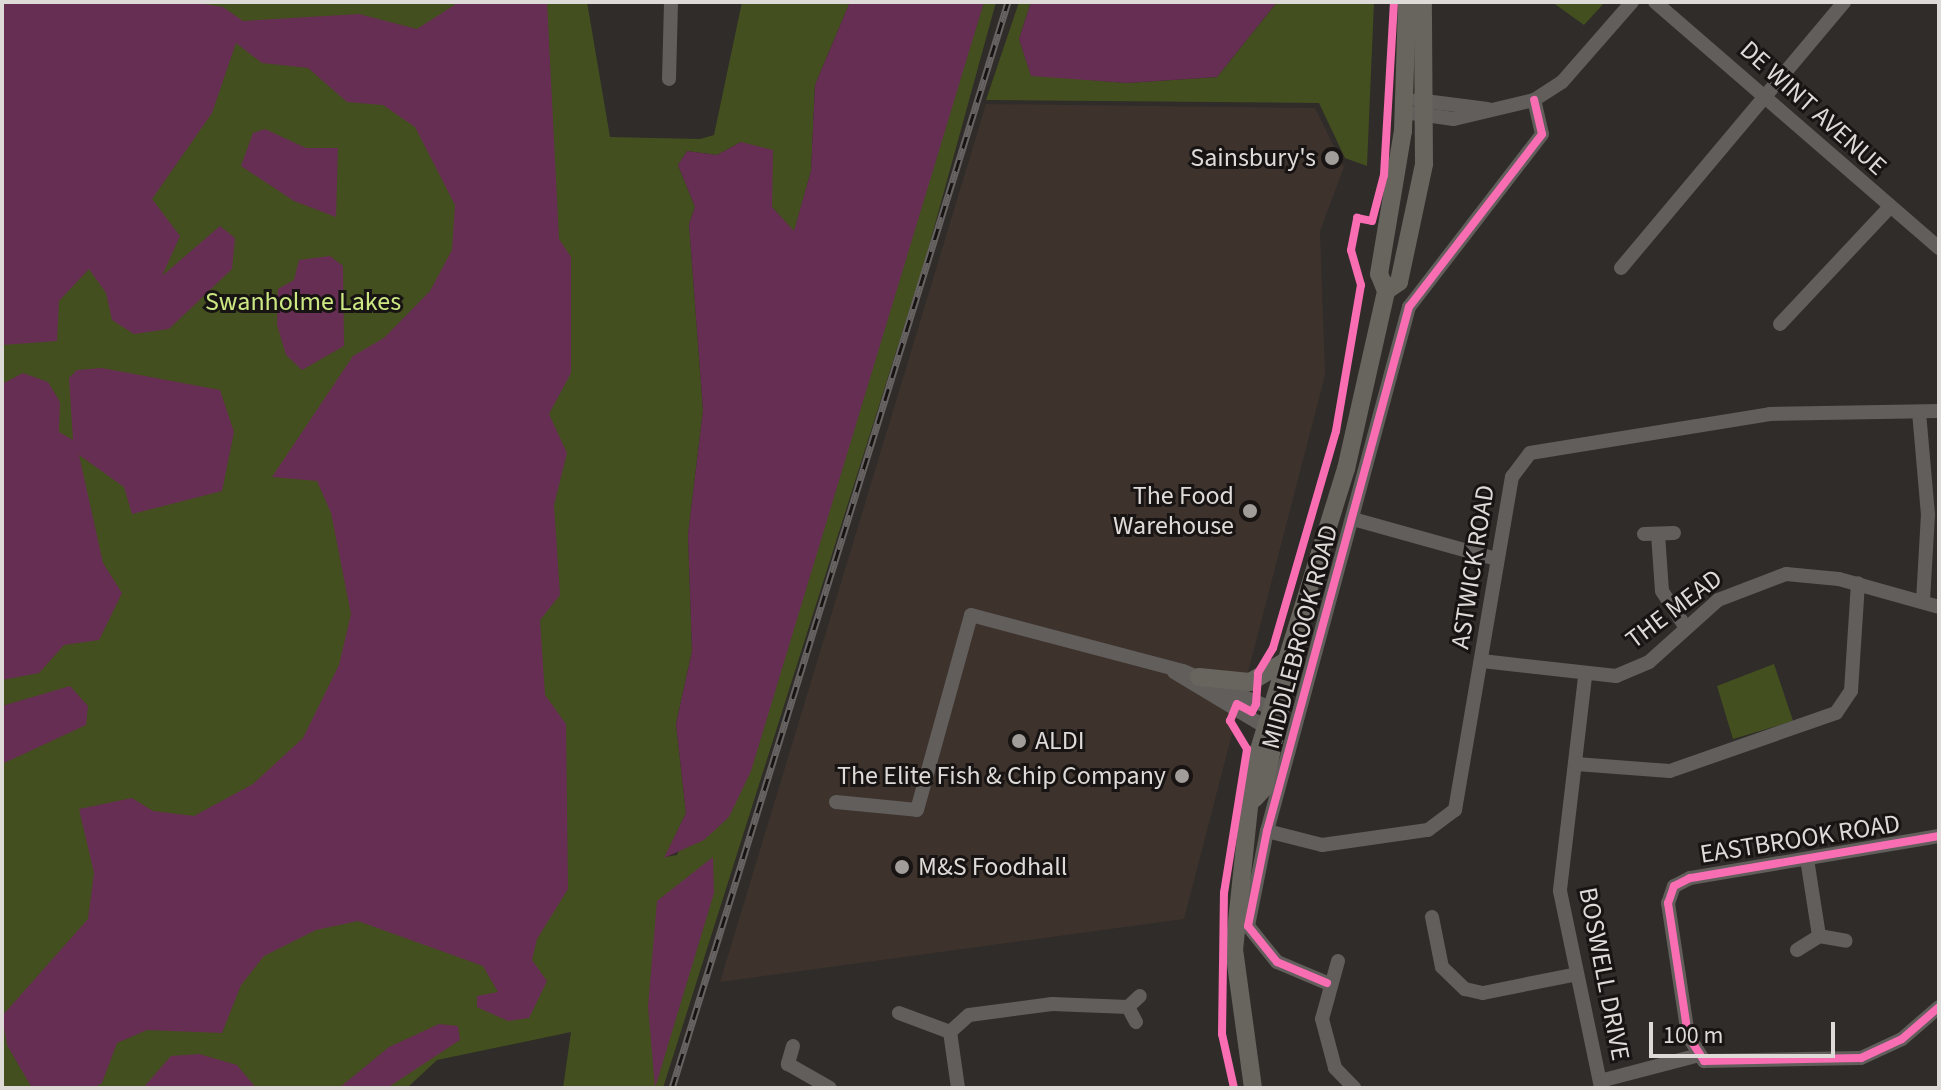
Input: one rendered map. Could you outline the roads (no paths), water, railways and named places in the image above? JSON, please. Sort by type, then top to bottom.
[{"type":"main road","points":[[1253,1088],[1234,950],[1254,799],[1288,660],[1346,469],[1386,291],[1379,274],[1404,106],[1407,2]]},
{"type":"main road","points":[[1386,291],[1399,282],[1424,164],[1429,108],[1423,2]]},
{"type":"main road","points":[[1384,230],[1404,214],[1410,182],[1424,164]]},
{"type":"main road","points":[[1199,677],[1255,681],[1288,660]]},
{"type":"street","points":[[669,79],[671,2]]},
{"type":"street","points":[[1404,106],[1487,109],[1534,100],[1562,82],[1632,2]]},
{"type":"street","name":"DE WINT AVENUE","points":[[1655,2],[1889,208],[1939,248]]},
{"type":"street","points":[[1621,268],[1844,2]]},
{"type":"street","name":"MIDDLEBROOK ROAD","points":[[1327,983],[1277,962],[1248,926],[1267,831],[1409,307],[1542,134],[1534,100]]},
{"type":"street","points":[[1780,324],[1889,208]]},
{"type":"street","name":"ASTWICK ROAD","points":[[1267,831],[1322,845],[1428,830],[1448,820],[1482,661],[1496,559],[1512,477],[1530,453],[1770,414],[1939,411]]},
{"type":"street","points":[[1919,412],[1928,514],[1923,600]]},
{"type":"street","points":[[1353,519],[1496,559]]},
{"type":"street","points":[[1674,533],[1651,534],[1662,591],[1686,628]]},
{"type":"street","name":"THE MEAD","points":[[1482,661],[1585,677],[1635,670],[1718,600],[1774,577],[1816,574],[1923,600],[1939,607]]},
{"type":"street","points":[[1576,764],[1670,771],[1836,713],[1851,691],[1858,583]]},
{"type":"street","points":[[836,802],[917,810],[971,615],[1199,677],[1275,711]]},
{"type":"street","points":[[1171,669],[1270,731]]},
{"type":"street","name":"BOSWELL DRIVE","points":[[1585,677],[1560,891],[1600,1085]]},
{"type":"street","name":"EASTBROOK ROAD","points":[[1695,1056],[1669,893],[1690,878],[1939,836]]},
{"type":"street","points":[[1807,859],[1819,936]]},
{"type":"street","points":[[1432,917],[1442,967],[1465,989],[1483,993],[1577,974]]},
{"type":"street","points":[[1797,950],[1819,936],[1846,941]]},
{"type":"street","points":[[1338,961],[1327,983],[1328,1048],[1354,1088]]},
{"type":"street","points":[[950,1032],[980,1010],[1128,1007],[1140,996]]},
{"type":"street","points":[[1128,1007],[1136,1022]]},
{"type":"street","points":[[1600,1085],[1695,1056],[1715,1064],[1838,1063],[1887,1049],[1939,1007]]},
{"type":"street","points":[[899,1013],[950,1032]]},
{"type":"street","points":[[950,1032],[958,1088]]},
{"type":"street","points":[[793,1046],[780,1066],[830,1088]]},
{"type":"railway","points":[[672,1088],[1008,2]]},
{"type":"place","name":"Sainsbury's","points":[[1332,158]]},
{"type":"place","name":"The Food Warehouse","points":[[1250,511]]},
{"type":"place","name":"ALDI","points":[[1019,741]]},
{"type":"place","name":"The Elite Fish & Chip Company","points":[[1182,776]]},
{"type":"place","name":"M&S Foodhall","points":[[902,867]]},
{"type":"park label","name":"Swanholme Lakes","points":[[303,302]]}]
